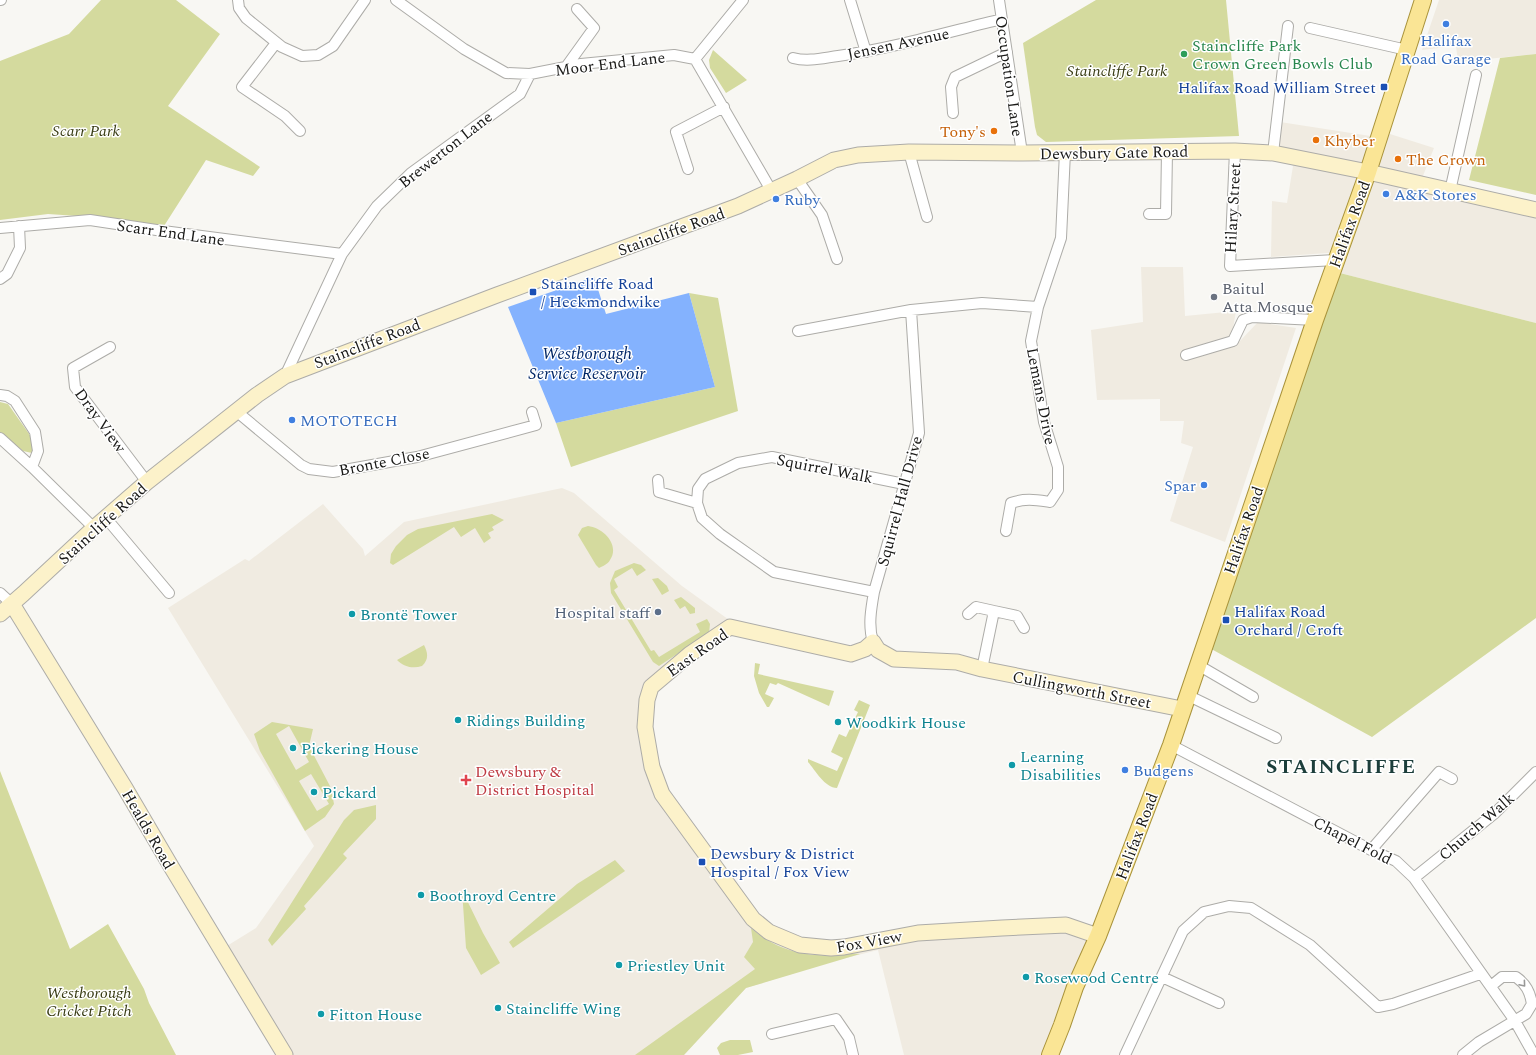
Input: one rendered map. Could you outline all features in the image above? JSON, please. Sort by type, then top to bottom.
[{"type":"main road","name":"Halifax Road","points":[[1050,1055],[1075,987],[1098,936],[1171,745],[1184,702],[1198,665],[1314,320],[1368,172],[1423,0]]},
{"type":"street","points":[[238,0],[239,8],[246,18],[282,48],[302,56],[318,55],[332,46],[365,0]]},
{"type":"street","name":"Moor End Lane","points":[[396,0],[464,49],[506,73],[530,74],[581,64],[674,55],[695,59]]},
{"type":"street","points":[[743,0],[695,59],[772,190]]},
{"type":"street","points":[[850,0],[866,52]]},
{"type":"street","name":"Occupation Lane","points":[[999,0],[1022,153]]},
{"type":"street","points":[[566,67],[594,28],[577,9]]},
{"type":"street","name":"Jensen Avenue","points":[[793,58],[801,60],[866,52],[1002,19]]},
{"type":"street","points":[[1272,153],[1288,26]]},
{"type":"street","points":[[1310,28],[1407,50]]},
{"type":"street","points":[[276,43],[242,87],[285,116],[300,131]]},
{"type":"street","points":[[953,113],[952,87],[955,77],[1007,52]]},
{"type":"street","name":"Brewerton Lane","points":[[285,376],[342,254],[377,206],[411,173],[520,94],[530,74]]},
{"type":"street","points":[[1450,191],[1476,75]]},
{"type":"street","points":[[688,169],[676,132],[724,108]]},
{"type":"street","points":[[1148,214],[1166,214],[1167,151]]},
{"type":"street","name":"Dewsbury Gate Road","points":[[858,155],[909,152],[1022,153],[1235,151],[1272,153],[1368,172],[1536,210]]},
{"type":"street","name":"Hilary Street","points":[[1235,151],[1230,266],[1335,260]]},
{"type":"street","points":[[909,152],[927,217]]},
{"type":"street","name":"Lemans Drive","points":[[1006,531],[1012,503],[1021,500],[1050,502],[1058,490],[1058,467],[1044,422],[1031,341],[1038,307],[1061,238],[1065,152]]},
{"type":"street","name":"Staincliffe Road","points":[[0,614],[147,482],[236,411],[285,376],[497,295],[738,206],[834,160],[858,155]]},
{"type":"street","points":[[797,179],[822,215],[837,259]]},
{"type":"street","name":"Scarr End Lane","points":[[0,228],[90,220],[342,254]]},
{"type":"street","points":[[0,279],[7,274],[20,248],[18,226]]},
{"type":"street","points":[[798,331],[912,310],[982,303],[1038,307]]},
{"type":"street","name":"Squirrel Hall Drive","points":[[873,642],[870,633],[874,592],[919,433],[912,310]]},
{"type":"street","points":[[1186,355],[1233,341],[1243,320],[1252,317],[1314,320]]},
{"type":"street","name":"Dray View","points":[[110,347],[73,368],[75,387],[147,482]]},
{"type":"street","points":[[0,395],[7,396],[15,401],[35,432],[38,450],[32,467]]},
{"type":"street","name":"Bronte Close","points":[[236,411],[301,465],[309,469],[333,472],[417,457],[536,425],[532,412]]},
{"type":"street","points":[[0,438],[94,528]]},
{"type":"street","name":"Squirrel Walk","points":[[697,503],[698,489],[705,479],[738,462],[772,457],[904,484]]},
{"type":"street","points":[[658,480],[659,492],[697,503],[702,518],[720,534],[774,572],[874,592]]},
{"type":"street","points":[[106,518],[169,593]]},
{"type":"street","points":[[0,593],[12,604]]},
{"type":"street","name":"Healds Road","points":[[12,604],[117,775],[285,1055]]},
{"type":"street","points":[[968,614],[976,606],[1017,616],[1024,628]]},
{"type":"street","points":[[982,669],[994,611]]},
{"type":"street","name":"East Road","points":[[675,813],[662,794],[652,767],[645,727],[647,700],[651,687],[660,678],[690,654],[730,627],[851,654],[866,649],[873,642]]},
{"type":"street","name":"Cullingworth Street","points":[[873,642],[878,650],[894,659],[957,662],[982,669],[1184,702]]},
{"type":"street","points":[[1198,665],[1253,697]]},
{"type":"street","points":[[1184,702],[1276,738]]},
{"type":"street","name":"Chapel Fold","points":[[1171,745],[1371,850],[1396,861],[1414,878],[1480,974],[1491,986],[1515,1021],[1534,1055]]},
{"type":"street","points":[[1371,850],[1439,772],[1452,779]]},
{"type":"street","name":"Church Walk","points":[[1414,878],[1495,813],[1536,772]]},
{"type":"street","name":"Fox View","points":[[675,813],[753,919],[769,932],[800,945],[831,948],[844,947],[918,932],[1066,925],[1098,936]]},
{"type":"street","points":[[1125,1055],[1183,931],[1204,912],[1229,906],[1251,908],[1310,945],[1378,1007],[1400,1002],[1480,974]]},
{"type":"street","points":[[1162,977],[1219,1003]]},
{"type":"street","points":[[1463,1055],[1479,1042],[1526,1014],[1532,1004],[1530,993],[1523,982],[1516,977],[1502,977],[1491,986]]},
{"type":"street","points":[[772,1034],[836,1019],[849,1038],[853,1055]]},
{"type":"shaded area","points":[[1439,0],[1536,0],[1536,54],[1458,62],[1456,46],[1422,50]]},
{"type":"shaded area","points":[[1280,122],[1377,137],[1390,134],[1434,148],[1419,186],[1536,210],[1536,323],[1332,271],[1341,252],[1271,257],[1272,201],[1287,203],[1293,166],[1277,151]]},
{"type":"shaded area","points":[[1141,267],[1183,267],[1185,316],[1236,311],[1230,346],[1239,342],[1258,322],[1296,328],[1225,542],[1170,521],[1193,447],[1181,443],[1184,421],[1160,421],[1160,399],[1097,400],[1091,330],[1143,322]]},
{"type":"shaded area","name":"Dewsbury & District Hospital","points":[[562,488],[574,493],[682,586],[732,622],[651,687],[652,767],[753,919],[800,945],[1066,925],[1098,936],[1062,1025],[1042,1055],[904,1055],[878,950],[830,962],[746,988],[684,1055],[285,1055],[222,949],[256,928],[314,846],[168,608],[245,559],[249,561],[323,504],[363,549],[365,556],[404,522]]},
{"type":"green space","name":"Scarr Park","points":[[101,0],[176,0],[220,34],[168,106],[260,167],[253,176],[206,160],[164,226],[92,217],[48,214],[0,220],[0,61],[69,34]]},
{"type":"green space","name":"Staincliffe Park","points":[[1096,0],[1226,0],[1239,136],[1046,142],[1037,135],[1023,43]]},
{"type":"green space","points":[[713,50],[747,80],[726,93],[710,68],[709,60]]},
{"type":"green space","points":[[1536,54],[1536,195],[1469,180],[1500,58]]},
{"type":"green space","points":[[1332,271],[1536,323],[1536,618],[1372,737],[1204,645]]},
{"type":"green space","points":[[689,293],[718,298],[738,411],[571,467],[556,423],[715,387]]},
{"type":"green space","points":[[0,402],[8,404],[32,438],[34,451],[32,453],[23,451],[0,432]]},
{"type":"green space","points":[[492,514],[504,520],[492,527],[494,530],[488,533],[491,538],[484,543],[475,528],[461,537],[454,527],[393,565],[390,563],[391,554],[396,546],[407,535],[418,529]]},
{"type":"green space","points":[[588,526],[600,530],[612,543],[613,554],[610,560],[607,564],[599,568],[578,535],[582,528]]},
{"type":"green space","points":[[634,563],[641,565],[646,570],[637,576],[632,568],[614,579],[618,587],[614,590],[651,651],[654,650],[659,657],[700,632],[696,624],[707,619],[710,624],[709,633],[659,666],[653,662],[611,593],[610,583],[615,571]]},
{"type":"green space","points":[[658,578],[667,586],[669,591],[662,595],[652,579]]},
{"type":"green space","points":[[681,597],[695,608],[695,613],[690,614],[685,606],[680,609],[674,600]]},
{"type":"green space","points":[[424,645],[427,656],[426,661],[422,666],[409,667],[397,660]]},
{"type":"green space","points":[[755,663],[760,664],[758,674],[834,691],[829,706],[778,683],[776,685],[770,683],[765,694],[774,698],[769,707],[767,707],[759,693],[754,676]]},
{"type":"green space","points":[[859,700],[870,705],[837,788],[833,787],[824,782],[808,762],[808,759],[837,771],[843,758],[831,752],[839,734],[846,737],[858,712],[854,710]]},
{"type":"green space","points":[[272,722],[313,729],[309,746],[331,788],[334,804],[325,817],[305,831],[260,751],[254,734]],"holes":[[[289,726],[309,762],[296,770],[276,734]],[[311,774],[329,804],[317,811],[299,781]]]},
{"type":"green space","name":"Westborough Cricket Pitch","points":[[0,771],[70,949],[108,924],[144,989],[149,1003],[176,1055],[0,1055]]},
{"type":"green space","points":[[376,805],[376,819],[343,854],[347,858],[304,906],[306,909],[272,946],[268,940],[344,820],[354,810]]},
{"type":"green space","points":[[615,860],[625,871],[513,948],[509,942],[577,884]]},
{"type":"green space","points":[[462,890],[483,933],[500,963],[481,975],[466,948]]},
{"type":"green space","points":[[751,928],[763,938],[791,951],[799,953],[813,955],[860,954],[746,988],[684,1055],[635,1055],[755,969],[744,957],[753,942]]},
{"type":"green space","points":[[730,1040],[750,1040],[753,1052],[738,1055],[720,1055],[717,1048],[721,1043]]},
{"type":"water","name":"Westborough Service Reservoir","points":[[594,277],[606,314],[689,293],[715,387],[556,423],[508,307]]},
{"type":"place","name":"Halifax Road Garage","points":[[1446,24]]},
{"type":"place","name":"Staincliffe Park Crown Green Bowls Club","points":[[1184,54]]},
{"type":"place","name":"Halifax Road William Street","points":[[1384,87]]},
{"type":"place","name":"Tony's","points":[[994,131]]},
{"type":"place","name":"Khyber","points":[[1316,140]]},
{"type":"place","name":"The Crown","points":[[1398,159]]},
{"type":"place","name":"A&K Stores","points":[[1386,194]]},
{"type":"place","name":"Ruby","points":[[776,199]]},
{"type":"place","name":"Staincliffe Road / Heckmondwike","points":[[533,292]]},
{"type":"place","name":"Baitul Atta Mosque","points":[[1214,297]]},
{"type":"place","name":"MOTOTECH","points":[[292,420]]},
{"type":"place","name":"Spar","points":[[1204,485]]},
{"type":"place","name":"Hospital staff","points":[[658,612]]},
{"type":"place","name":"Brontë Tower","points":[[352,614]]},
{"type":"place","name":"Halifax Road Orchard / Croft","points":[[1226,620]]},
{"type":"place","name":"Ridings Building","points":[[458,720]]},
{"type":"place","name":"Woodkirk House","points":[[838,722]]},
{"type":"place","name":"Pickering House","points":[[293,748]]},
{"type":"place","name":"Learning Disabilities","points":[[1012,765]]},
{"type":"place","name":"Budgens","points":[[1125,770]]},
{"type":"place","name":"Dewsbury & District Hospital","points":[[466,780]]},
{"type":"place","name":"Pickard","points":[[314,792]]},
{"type":"place","name":"Dewsbury & District Hospital / Fox View","points":[[702,862]]},
{"type":"place","name":"Boothroyd Centre","points":[[421,895]]},
{"type":"place","name":"Priestley Unit","points":[[619,965]]},
{"type":"place","name":"Rosewood Centre","points":[[1026,977]]},
{"type":"place","name":"Staincliffe Wing","points":[[498,1008]]},
{"type":"place","name":"Fitton House","points":[[321,1014]]},
{"type":"district","name":"STAINCLIFFE","points":[[1341,766]]}]
